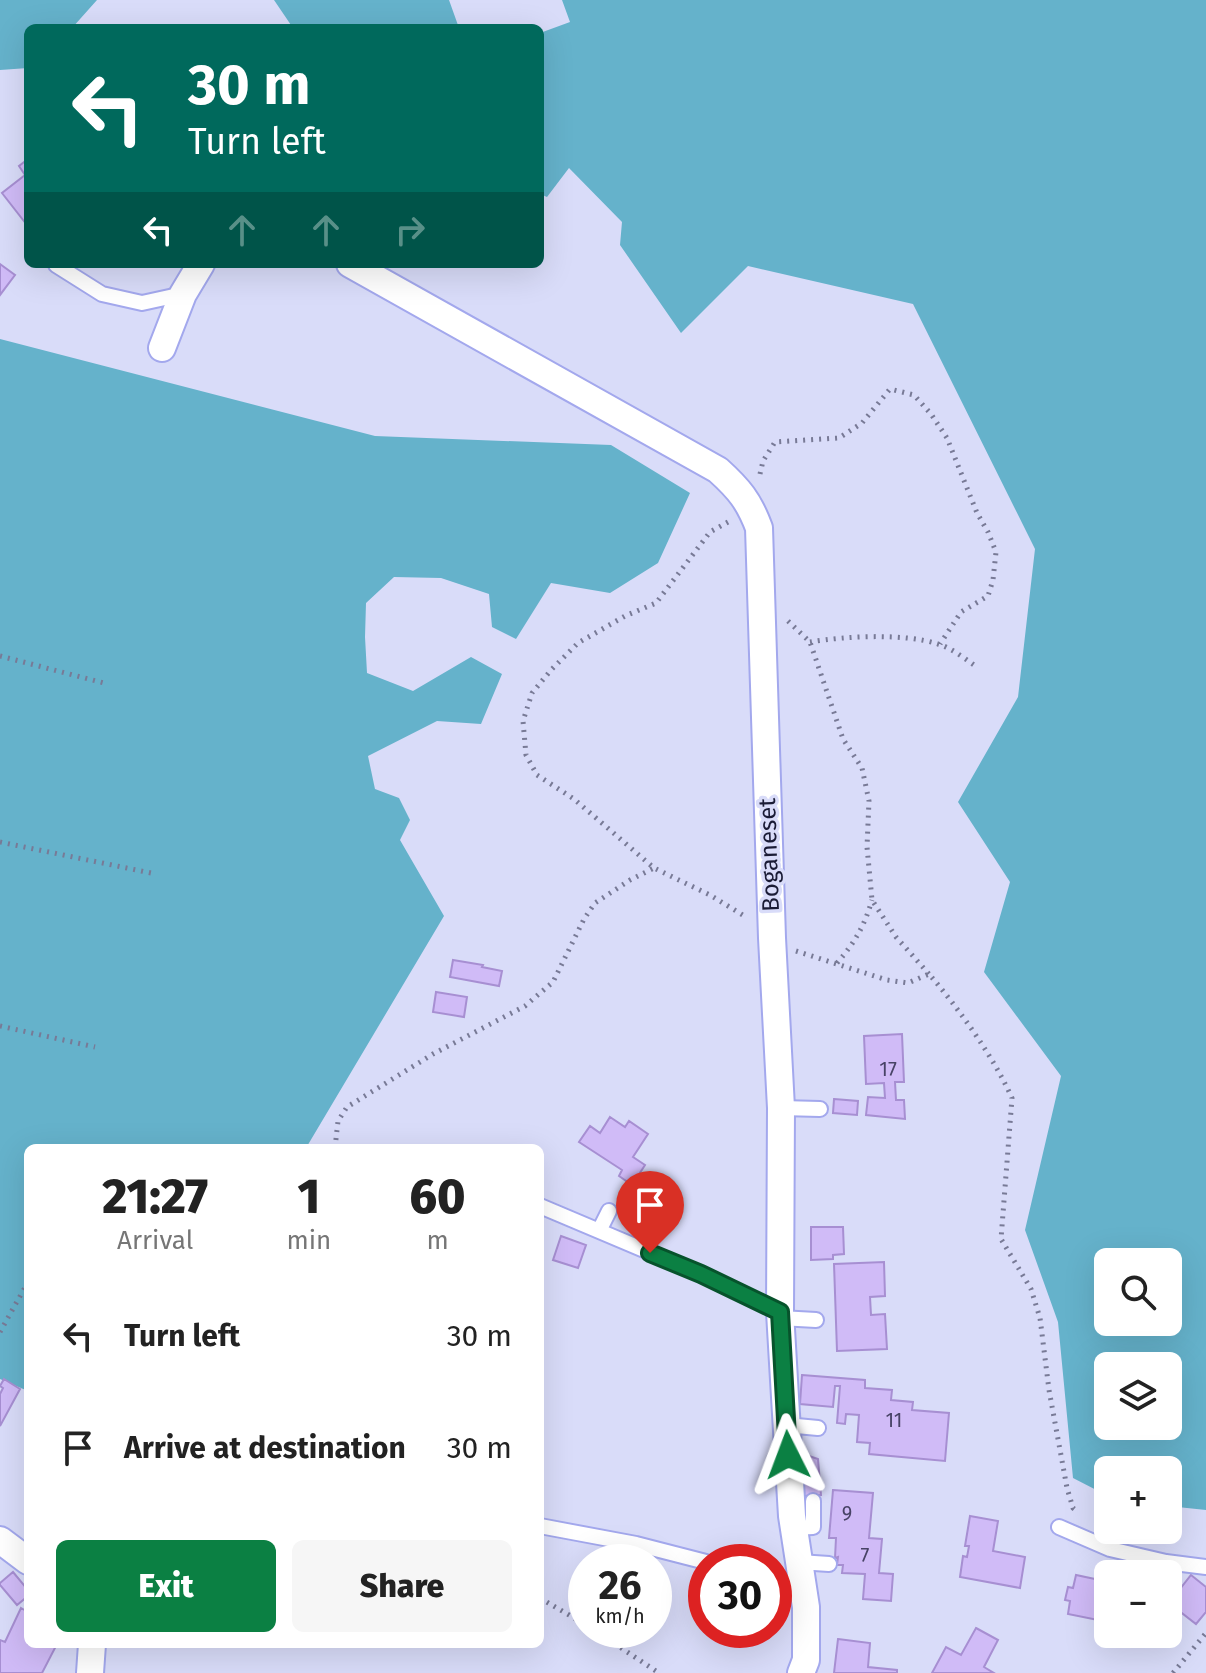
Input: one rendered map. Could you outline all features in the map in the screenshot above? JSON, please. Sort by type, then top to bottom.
[{"type":"street","points":[[162,348],[183,294],[199,268]]},
{"type":"street","name":"Boganeset","points":[[357,268],[718,470],[739,488],[759,528],[772,938],[781,1108],[780,1315],[793,1528],[806,1607],[806,1660],[801,1673]]},
{"type":"street","points":[[0,1540],[24,1558]]},
{"type":"street","points":[[90,1673],[92,1648]]},
{"type":"lane","points":[[61,268],[102,294],[142,303],[183,294]]},
{"type":"lane","points":[[781,1108],[820,1109]]},
{"type":"lane","points":[[544,1208],[701,1274],[780,1315],[816,1320]]},
{"type":"lane","points":[[599,1231],[609,1211]]},
{"type":"lane","points":[[786,1425],[818,1428]]},
{"type":"lane","points":[[793,1528],[813,1527],[813,1501]]},
{"type":"lane","points":[[544,1527],[688,1557]]},
{"type":"lane","points":[[1059,1527],[1110,1549],[1166,1562],[1206,1567]]},
{"type":"lane","points":[[792,1576],[829,1564]]},
{"type":"path","points":[[929,974],[908,983],[887,980],[781,946],[758,925],[710,895],[654,868],[574,799],[537,775],[526,755],[523,721],[532,693],[578,643],[625,616],[656,603],[710,532],[751,508],[763,461],[775,442],[839,438],[862,423],[890,389],[914,395],[947,438],[996,552],[988,596],[961,612],[940,644]]},
{"type":"path","points":[[761,596],[810,642],[843,739],[862,768],[869,801],[867,847],[872,900],[865,924],[837,963]]},
{"type":"path","points":[[810,642],[904,637],[940,644],[977,667]]},
{"type":"path","points":[[0,656],[108,684]]},
{"type":"path","points":[[0,842],[151,873]]},
{"type":"path","points":[[335,1144],[338,1121],[347,1107],[433,1054],[525,1006],[553,982],[595,903],[654,868]]},
{"type":"path","points":[[872,900],[896,937],[953,1002],[1005,1082],[1012,1098],[1001,1239],[1031,1289],[1040,1318],[1049,1390],[1067,1488],[1073,1508],[1083,1517]]},
{"type":"path","points":[[0,1026],[95,1047]]},
{"type":"path","points":[[0,1332],[24,1289]]},
{"type":"path","points":[[544,1600],[568,1614]]},
{"type":"path","points":[[1173,1673],[1206,1633]]},
{"type":"path","points":[[621,1648],[659,1673]]},
{"type":"water","points":[[0,0],[97,0],[76,24],[24,24],[24,68],[0,70]]},
{"type":"water","points":[[274,0],[449,0],[458,24],[290,24]]},
{"type":"water","points":[[562,0],[1206,0],[1206,1510],[1182,1507],[1182,1456],[1094,1456],[1094,1489],[1073,1478],[1058,1322],[1025,1230],[1061,1076],[984,972],[1010,882],[958,802],[1018,697],[1035,549],[913,304],[748,266],[681,333],[620,245],[622,222],[569,168],[547,197],[544,196],[544,32],[570,22]]},
{"type":"water","points":[[0,339],[375,436],[611,445],[690,493],[658,563],[610,593],[551,583],[516,639],[492,627],[489,594],[441,578],[394,577],[366,603],[367,673],[413,691],[471,657],[502,674],[481,724],[437,721],[368,756],[375,789],[399,798],[410,820],[400,840],[444,916],[308,1144],[24,1144],[24,1389],[0,1379]]},
{"type":"building","points":[[24,176],[24,221],[2,193]]},
{"type":"building","points":[[0,264],[15,275],[0,295]]},
{"type":"building","points":[[453,960],[502,971],[499,986],[450,977]]},
{"type":"building","points":[[436,992],[467,997],[464,1017],[433,1012]]},
{"type":"building","points":[[902,1034],[904,1082],[895,1082],[896,1100],[904,1100],[905,1119],[866,1115],[868,1097],[885,1098],[884,1083],[866,1084],[864,1036]]},
{"type":"building","points":[[834,1099],[858,1101],[857,1115],[833,1113]]},
{"type":"building","points":[[610,1117],[625,1127],[629,1121],[648,1134],[633,1157],[645,1165],[632,1185],[619,1176],[622,1170],[579,1142],[590,1126],[600,1133]]},
{"type":"building","points":[[811,1227],[843,1227],[844,1254],[833,1255],[833,1259],[811,1260]]},
{"type":"building","points":[[561,1236],[586,1245],[578,1268],[553,1260]]},
{"type":"building","points":[[884,1262],[885,1296],[870,1297],[871,1315],[885,1314],[887,1349],[837,1351],[834,1264]]},
{"type":"building","points":[[802,1375],[865,1380],[865,1388],[892,1390],[891,1400],[913,1402],[912,1410],[949,1413],[945,1461],[869,1454],[870,1443],[857,1442],[859,1415],[846,1414],[845,1424],[837,1423],[840,1386],[835,1386],[833,1407],[800,1404]]},
{"type":"building","points":[[4,1379],[20,1389],[0,1426],[0,1394],[3,1388],[0,1386]]},
{"type":"building","points":[[800,1453],[818,1459],[821,1495],[804,1496]]},
{"type":"building","points":[[833,1490],[873,1493],[869,1538],[882,1539],[879,1573],[893,1574],[891,1601],[863,1599],[865,1574],[842,1573],[843,1565],[837,1565],[836,1538],[829,1538]]},
{"type":"building","points":[[970,1516],[998,1521],[993,1551],[1025,1557],[1020,1588],[960,1577],[963,1556],[967,1557],[969,1546],[965,1546]]},
{"type":"building","points":[[13,1572],[24,1585],[24,1599],[17,1605],[0,1583]]},
{"type":"building","points":[[1076,1575],[1094,1579],[1094,1619],[1068,1614],[1070,1601],[1065,1600],[1068,1587],[1073,1588]]},
{"type":"building","points":[[1191,1575],[1206,1587],[1206,1612],[1196,1624],[1182,1613],[1182,1586]]},
{"type":"building","points":[[21,1608],[24,1610],[24,1648],[55,1648],[42,1673],[0,1673],[0,1640],[5,1642]]},
{"type":"building","points":[[976,1628],[998,1640],[984,1667],[994,1673],[932,1673],[946,1647],[961,1655]]},
{"type":"building","points":[[838,1639],[870,1643],[868,1667],[897,1670],[897,1673],[834,1673]]},
{"type":"route","points":[[650,1253],[780,1312],[788,1455]]}]
